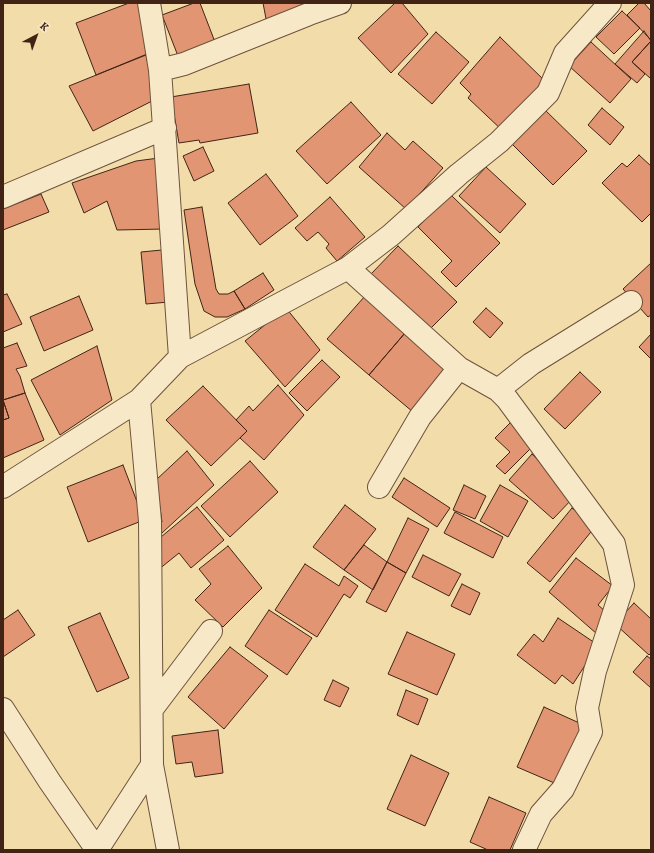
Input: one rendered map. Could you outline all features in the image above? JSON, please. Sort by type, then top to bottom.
[{"type":"street","points":[[148,3],[160,70],[180,357]]},
{"type":"street","points":[[160,70],[184,64],[340,3]]},
{"type":"street","points":[[3,487],[139,400],[180,357],[348,268],[391,235],[459,174],[499,142],[548,93],[565,54],[610,3]]},
{"type":"street","points":[[3,197],[165,128]]},
{"type":"street","points":[[348,268],[459,368],[498,390],[507,399],[614,544],[623,585],[595,671],[587,708],[591,732],[563,789],[541,814],[524,850]]},
{"type":"street","points":[[498,390],[531,364],[631,302]]},
{"type":"street","points":[[379,487],[420,417],[459,368]]},
{"type":"street","points":[[139,400],[150,521],[152,765],[168,850]]},
{"type":"street","points":[[152,708],[211,631]]},
{"type":"street","points":[[3,709],[50,782],[97,850],[152,765]]},
{"type":"building","points":[[129,3],[143,3],[152,52],[96,75],[76,23]]},
{"type":"building","points":[[194,3],[200,3],[215,42],[178,56],[162,15]]},
{"type":"building","points":[[263,3],[307,3],[267,24]]},
{"type":"building","points":[[395,3],[402,3],[428,34],[391,73],[358,38]]},
{"type":"building","points":[[639,3],[644,3],[651,11],[651,40],[627,15]]},
{"type":"building","points":[[622,11],[640,28],[614,54],[596,37]]},
{"type":"building","points":[[644,31],[651,41],[632,62],[645,74],[637,83],[615,64]]},
{"type":"building","points":[[436,32],[469,62],[432,104],[398,74]]},
{"type":"building","points":[[500,37],[547,83],[504,132],[468,98],[471,94],[460,83]]},
{"type":"building","points":[[651,41],[651,76],[650,78],[632,62]]},
{"type":"building","points":[[591,42],[631,79],[610,103],[569,66]]},
{"type":"building","points":[[146,55],[156,99],[93,131],[69,86]]},
{"type":"building","points":[[249,84],[258,133],[200,143],[199,140],[179,143],[171,97]]},
{"type":"building","points":[[351,102],[381,135],[327,184],[296,151]]},
{"type":"building","points":[[543,108],[587,151],[553,185],[509,141]]},
{"type":"building","points":[[602,108],[624,127],[610,145],[588,125]]},
{"type":"building","points":[[387,133],[405,150],[413,141],[443,168],[406,209],[359,167]]},
{"type":"building","points":[[203,147],[214,171],[194,181],[183,156]]},
{"type":"building","points":[[639,155],[651,166],[651,213],[642,222],[602,183],[622,163],[627,167]]},
{"type":"building","points":[[159,158],[165,229],[117,230],[107,201],[84,213],[72,183],[136,161]]},
{"type":"building","points":[[486,167],[526,204],[500,233],[459,196]]},
{"type":"building","points":[[266,174],[298,216],[260,245],[228,203]]},
{"type":"building","points":[[41,194],[49,212],[3,230],[3,209]]},
{"type":"building","points":[[450,194],[500,243],[456,287],[441,272],[452,261],[418,227]]},
{"type":"building","points":[[330,197],[365,237],[337,261],[326,248],[329,244],[318,232],[307,241],[295,228]]},
{"type":"building","points":[[202,207],[216,289],[219,294],[228,294],[234,291],[245,309],[227,317],[215,317],[204,311],[195,284],[184,210]]},
{"type":"building","points":[[398,246],[457,302],[431,328],[371,274]]},
{"type":"building","points":[[162,250],[169,302],[146,304],[141,252]]},
{"type":"building","points":[[651,263],[651,315],[648,317],[623,289]]},
{"type":"building","points":[[263,273],[274,290],[245,309],[234,291]]},
{"type":"building","points":[[7,294],[22,324],[3,332],[3,295]]},
{"type":"building","points":[[79,296],[93,330],[44,351],[30,317]]},
{"type":"building","points":[[365,296],[405,333],[369,375],[327,339]]},
{"type":"building","points":[[286,308],[320,350],[285,387],[245,341]]},
{"type":"building","points":[[486,308],[503,323],[490,338],[473,322]]},
{"type":"building","points":[[405,333],[448,370],[413,412],[369,375]]},
{"type":"building","points":[[651,334],[651,359],[639,347]]},
{"type":"building","points":[[17,343],[27,366],[16,369],[20,376],[25,393],[3,400],[3,348]]},
{"type":"building","points":[[97,346],[112,400],[60,435],[31,380]]},
{"type":"building","points":[[322,360],[340,377],[307,411],[289,393]]},
{"type":"building","points":[[580,372],[601,392],[565,429],[544,409]]},
{"type":"building","points":[[278,385],[304,415],[264,460],[240,438],[247,431],[236,420],[249,406],[253,411]]},
{"type":"building","points":[[203,386],[247,431],[211,466],[166,420]]},
{"type":"building","points":[[25,393],[44,440],[3,458],[3,420],[9,418],[3,400]]},
{"type":"building","points":[[3,400],[9,418],[3,420]]},
{"type":"building","points":[[511,422],[535,444],[505,474],[496,466],[510,452],[495,438]]},
{"type":"building","points":[[187,451],[214,485],[162,533],[158,526],[162,522],[156,480]]},
{"type":"building","points":[[532,454],[574,497],[553,519],[509,480]]},
{"type":"building","points":[[250,461],[278,492],[230,537],[201,506]]},
{"type":"building","points":[[123,465],[144,520],[88,542],[67,487]]},
{"type":"building","points":[[404,478],[450,508],[437,527],[392,497]]},
{"type":"building","points":[[464,485],[486,496],[475,519],[453,510]]},
{"type":"building","points":[[500,485],[528,501],[508,537],[480,521]]},
{"type":"building","points":[[345,505],[376,529],[344,570],[313,547]]},
{"type":"building","points":[[197,507],[224,540],[191,568],[179,553],[158,570],[155,542]]},
{"type":"building","points":[[572,508],[595,527],[550,582],[527,563]]},
{"type":"building","points":[[455,512],[503,537],[493,558],[444,533]]},
{"type":"building","points":[[408,518],[429,529],[406,573],[387,562]]},
{"type":"building","points":[[364,545],[387,562],[373,590],[344,570]]},
{"type":"building","points":[[228,546],[262,588],[223,627],[195,600],[211,584],[199,569]]},
{"type":"building","points":[[423,555],[461,574],[449,596],[412,577]]},
{"type":"building","points":[[576,558],[613,586],[598,605],[611,616],[597,634],[549,592]]},
{"type":"building","points":[[387,562],[406,573],[386,612],[366,602]]},
{"type":"building","points":[[305,564],[339,586],[344,576],[358,586],[350,598],[344,594],[317,637],[275,610]]},
{"type":"building","points":[[462,584],[480,593],[470,615],[451,606]]},
{"type":"building","points":[[634,603],[651,619],[651,653],[649,655],[615,624]]},
{"type":"building","points":[[18,610],[35,635],[3,657],[3,620]]},
{"type":"building","points":[[269,610],[312,638],[287,675],[245,646]]},
{"type":"building","points":[[100,613],[129,678],[97,692],[68,627]]},
{"type":"building","points":[[558,618],[598,645],[573,684],[562,675],[555,684],[517,655],[534,634],[543,642]]},
{"type":"building","points":[[407,632],[455,654],[437,695],[388,674]]},
{"type":"building","points":[[230,647],[268,676],[224,729],[188,697]]},
{"type":"building","points":[[647,656],[651,659],[651,688],[633,672]]},
{"type":"building","points":[[333,680],[349,688],[340,707],[324,700]]},
{"type":"building","points":[[406,690],[428,699],[418,725],[397,715]]},
{"type":"building","points":[[544,707],[586,726],[559,785],[517,767]]},
{"type":"building","points":[[218,730],[223,773],[195,777],[192,762],[176,764],[172,736]]},
{"type":"building","points":[[411,755],[449,773],[425,826],[387,809]]},
{"type":"building","points":[[489,797],[526,813],[510,850],[488,850],[470,842]]}]
